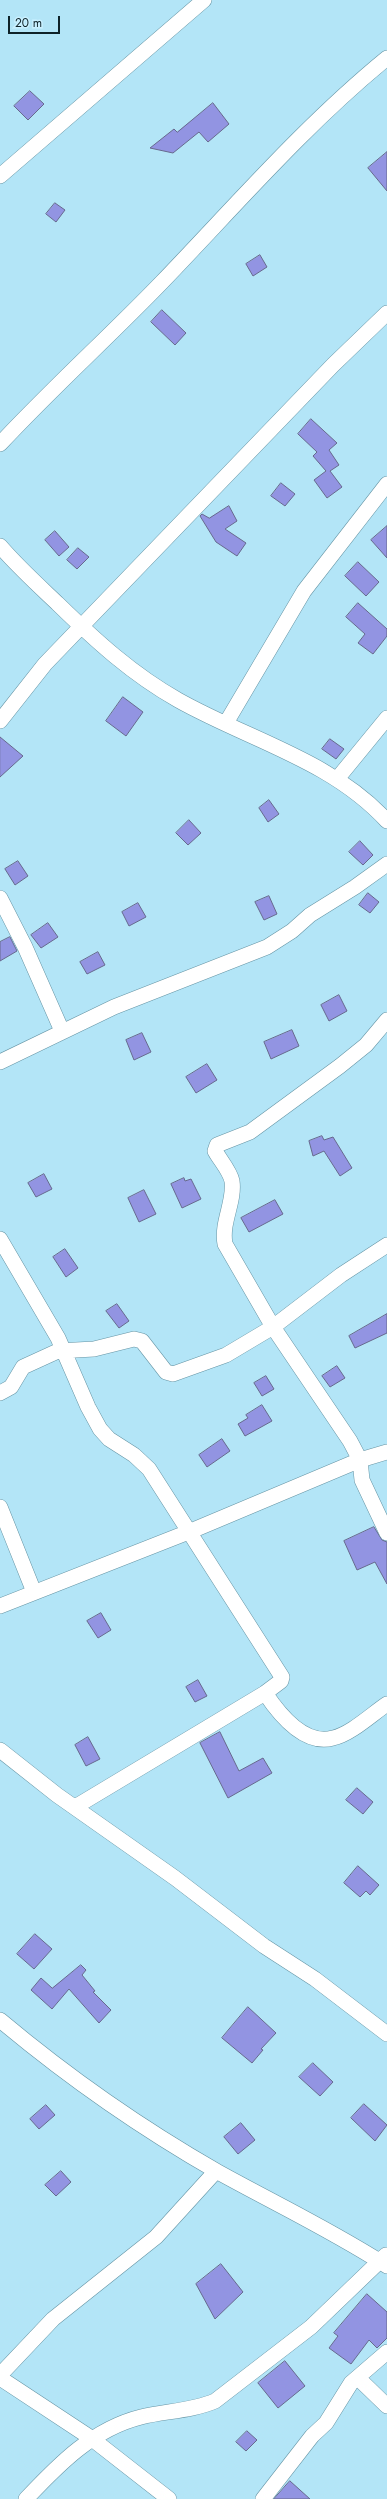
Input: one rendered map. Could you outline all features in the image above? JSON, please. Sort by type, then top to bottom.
[{"type":"street","points":[[0,176],[204,0]]},
{"type":"street","points":[[0,444],[118,328],[280,156],[344,93],[387,58]]},
{"type":"street","points":[[0,721],[45,664],[81,626],[333,365],[387,313]]},
{"type":"street","points":[[226,723],[304,591],[387,484]]},
{"type":"street","points":[[0,546],[81,626],[118,660],[139,676],[180,701],[337,779],[373,806],[387,821]]},
{"type":"street","points":[[337,779],[387,718]]},
{"type":"street","points":[[0,1062],[114,1007],[267,947],[292,931],[310,915],[355,887],[387,864]]},
{"type":"street","points":[[0,898],[25,947],[62,1031]]},
{"type":"street","points":[[387,1020],[366,1045],[340,1066],[250,1132],[217,1146],[214,1151],[232,1180],[232,1191],[223,1233],[225,1244],[274,1327],[331,1412],[360,1460],[362,1480],[387,1533]]},
{"type":"street","points":[[0,1238],[65,1352],[88,1407],[104,1435],[134,1455],[149,1469],[282,1677],[281,1681],[265,1693],[75,1807]]},
{"type":"street","points":[[0,1393],[11,1387],[24,1367],[58,1351],[65,1352],[94,1349],[134,1340],[142,1341],[166,1372],[173,1374],[226,1355],[274,1327],[341,1275],[387,1245]]},
{"type":"street","points":[[0,1606],[190,1531],[360,1460],[387,1452]]},
{"type":"street","points":[[0,1506],[34,1592]]},
{"type":"street","points":[[265,1693],[275,1707],[297,1729],[305,1734],[326,1739],[333,1738],[362,1722],[387,1704]]},
{"type":"street","points":[[0,1750],[75,1807],[175,1878],[264,1946],[315,1979],[387,2034]]},
{"type":"street","points":[[0,2020],[53,2064],[102,2099],[216,2171],[385,2260],[311,2327],[215,2401],[203,2407],[141,2417],[91,2438],[26,2499]]},
{"type":"street","points":[[169,2499],[91,2438],[0,2376],[53,2320],[156,2237],[216,2171]]},
{"type":"street","points":[[263,2499],[312,2436],[326,2423],[351,2384],[387,2352]]},
{"type":"street","points":[[358,2378],[387,2406]]},
{"type":"building","points":[[30,91],[44,104],[28,120],[14,106]]},
{"type":"building","points":[[213,103],[229,124],[208,142],[199,132],[173,153],[150,148],[174,129],[177,132]]},
{"type":"building","points":[[387,152],[387,191],[368,168]]},
{"type":"building","points":[[55,203],[65,210],[56,222],[46,214]]},
{"type":"building","points":[[260,255],[267,267],[253,276],[246,264]]},
{"type":"building","points":[[162,310],[186,333],[175,345],[151,322]]},
{"type":"building","points":[[311,419],[337,443],[329,450],[339,465],[330,471],[342,487],[327,498],[314,480],[326,471],[313,456],[317,452],[298,434]]},
{"type":"building","points":[[281,483],[295,494],[285,506],[271,496]]},
{"type":"building","points":[[229,506],[237,521],[225,529],[246,543],[237,556],[216,542],[200,516],[202,514],[209,518]]},
{"type":"building","points":[[387,526],[387,558],[371,540]]},
{"type":"building","points":[[55,531],[69,547],[59,556],[45,540]]},
{"type":"building","points":[[78,548],[89,557],[77,569],[67,560]]},
{"type":"building","points":[[358,562],[379,582],[366,596],[345,576]]},
{"type":"building","points":[[358,603],[387,629],[387,636],[373,654],[358,643],[365,634],[346,617]]},
{"type":"building","points":[[123,697],[143,712],[126,736],[106,721]]},
{"type":"building","points":[[0,737],[23,756],[0,777]]},
{"type":"building","points":[[330,739],[344,749],[336,759],[322,749]]},
{"type":"building","points":[[269,800],[279,814],[268,822],[259,808]]},
{"type":"building","points":[[189,820],[201,833],[188,845],[176,833]]},
{"type":"building","points":[[360,841],[373,855],[363,865],[349,852]]},
{"type":"building","points":[[18,861],[28,876],[15,885],[5,869]]},
{"type":"building","points":[[368,893],[379,902],[370,913],[359,905]]},
{"type":"building","points":[[269,896],[277,914],[264,920],[255,902]]},
{"type":"building","points":[[138,903],[146,917],[129,926],[122,912]]},
{"type":"building","points":[[48,923],[58,937],[41,948],[31,935]]},
{"type":"building","points":[[10,937],[17,951],[0,961],[0,942]]},
{"type":"building","points":[[98,952],[105,965],[87,974],[80,962]]},
{"type":"building","points":[[339,995],[347,1011],[329,1021],[321,1005]]},
{"type":"building","points":[[292,1030],[299,1046],[271,1059],[264,1042]]},
{"type":"building","points":[[142,1033],[151,1052],[134,1060],[126,1040]]},
{"type":"building","points":[[207,1064],[217,1080],[196,1093],[186,1077]]},
{"type":"building","points":[[322,1136],[324,1140],[333,1137],[352,1168],[340,1176],[324,1151],[313,1156],[309,1141]]},
{"type":"building","points":[[44,1174],[52,1189],[36,1197],[28,1183]]},
{"type":"building","points":[[184,1178],[185,1181],[191,1179],[201,1199],[182,1208],[171,1184]]},
{"type":"building","points":[[144,1190],[156,1214],[139,1222],[128,1198]]},
{"type":"building","points":[[275,1200],[283,1214],[249,1232],[241,1218]]},
{"type":"building","points":[[65,1249],[78,1268],[66,1277],[53,1257]]},
{"type":"building","points":[[117,1304],[129,1321],[119,1328],[106,1311]]},
{"type":"building","points":[[387,1314],[387,1333],[355,1348],[349,1336]]},
{"type":"building","points":[[337,1366],[345,1378],[330,1387],[322,1376]]},
{"type":"building","points":[[266,1376],[274,1389],[262,1396],[254,1383]]},
{"type":"building","points":[[262,1405],[272,1421],[245,1436],[238,1424],[248,1418],[246,1415]]},
{"type":"building","points":[[222,1439],[230,1451],[207,1467],[199,1455]]},
{"type":"building","points":[[374,1527],[382,1540],[387,1542],[387,1584],[375,1562],[357,1570],[344,1541]]},
{"type":"building","points":[[101,1613],[111,1630],[98,1638],[87,1621]]},
{"type":"building","points":[[198,1680],[207,1696],[195,1702],[186,1687]]},
{"type":"building","points":[[220,1732],[239,1771],[263,1758],[272,1773],[228,1798],[200,1743]]},
{"type":"building","points":[[88,1737],[100,1759],[86,1766],[75,1745]]},
{"type":"building","points":[[357,1788],[373,1802],[363,1814],[346,1800]]},
{"type":"building","points":[[358,1866],[379,1885],[370,1895],[366,1891],[360,1897],[344,1883]]},
{"type":"building","points":[[35,1934],[52,1949],[34,1969],[17,1954]]},
{"type":"building","points":[[81,1965],[86,1970],[82,1975],[95,1991],[93,1992],[111,2010],[99,2023],[69,1989],[52,2009],[31,1990],[41,1978],[52,1988]]},
{"type":"building","points":[[248,2007],[276,2033],[261,2049],[263,2050],[252,2063],[222,2038]]},
{"type":"building","points":[[313,2063],[333,2082],[320,2096],[299,2077]]},
{"type":"building","points":[[364,2104],[387,2125],[375,2141],[351,2118]]},
{"type":"building","points":[[46,2105],[55,2115],[39,2129],[30,2119]]},
{"type":"building","points":[[241,2123],[255,2140],[238,2154],[224,2137]]},
{"type":"building","points":[[61,2171],[71,2182],[56,2196],[45,2185]]},
{"type":"building","points":[[221,2264],[243,2292],[215,2319],[196,2284]]},
{"type":"building","points":[[367,2294],[387,2312],[387,2338],[377,2348],[369,2340],[351,2364],[329,2348],[338,2336],[334,2333]]},
{"type":"building","points":[[285,2361],[305,2386],[278,2408],[258,2383]]},
{"type":"building","points":[[247,2431],[257,2440],[246,2451],[236,2442]]},
{"type":"building","points":[[290,2481],[310,2499],[274,2499]]}]
